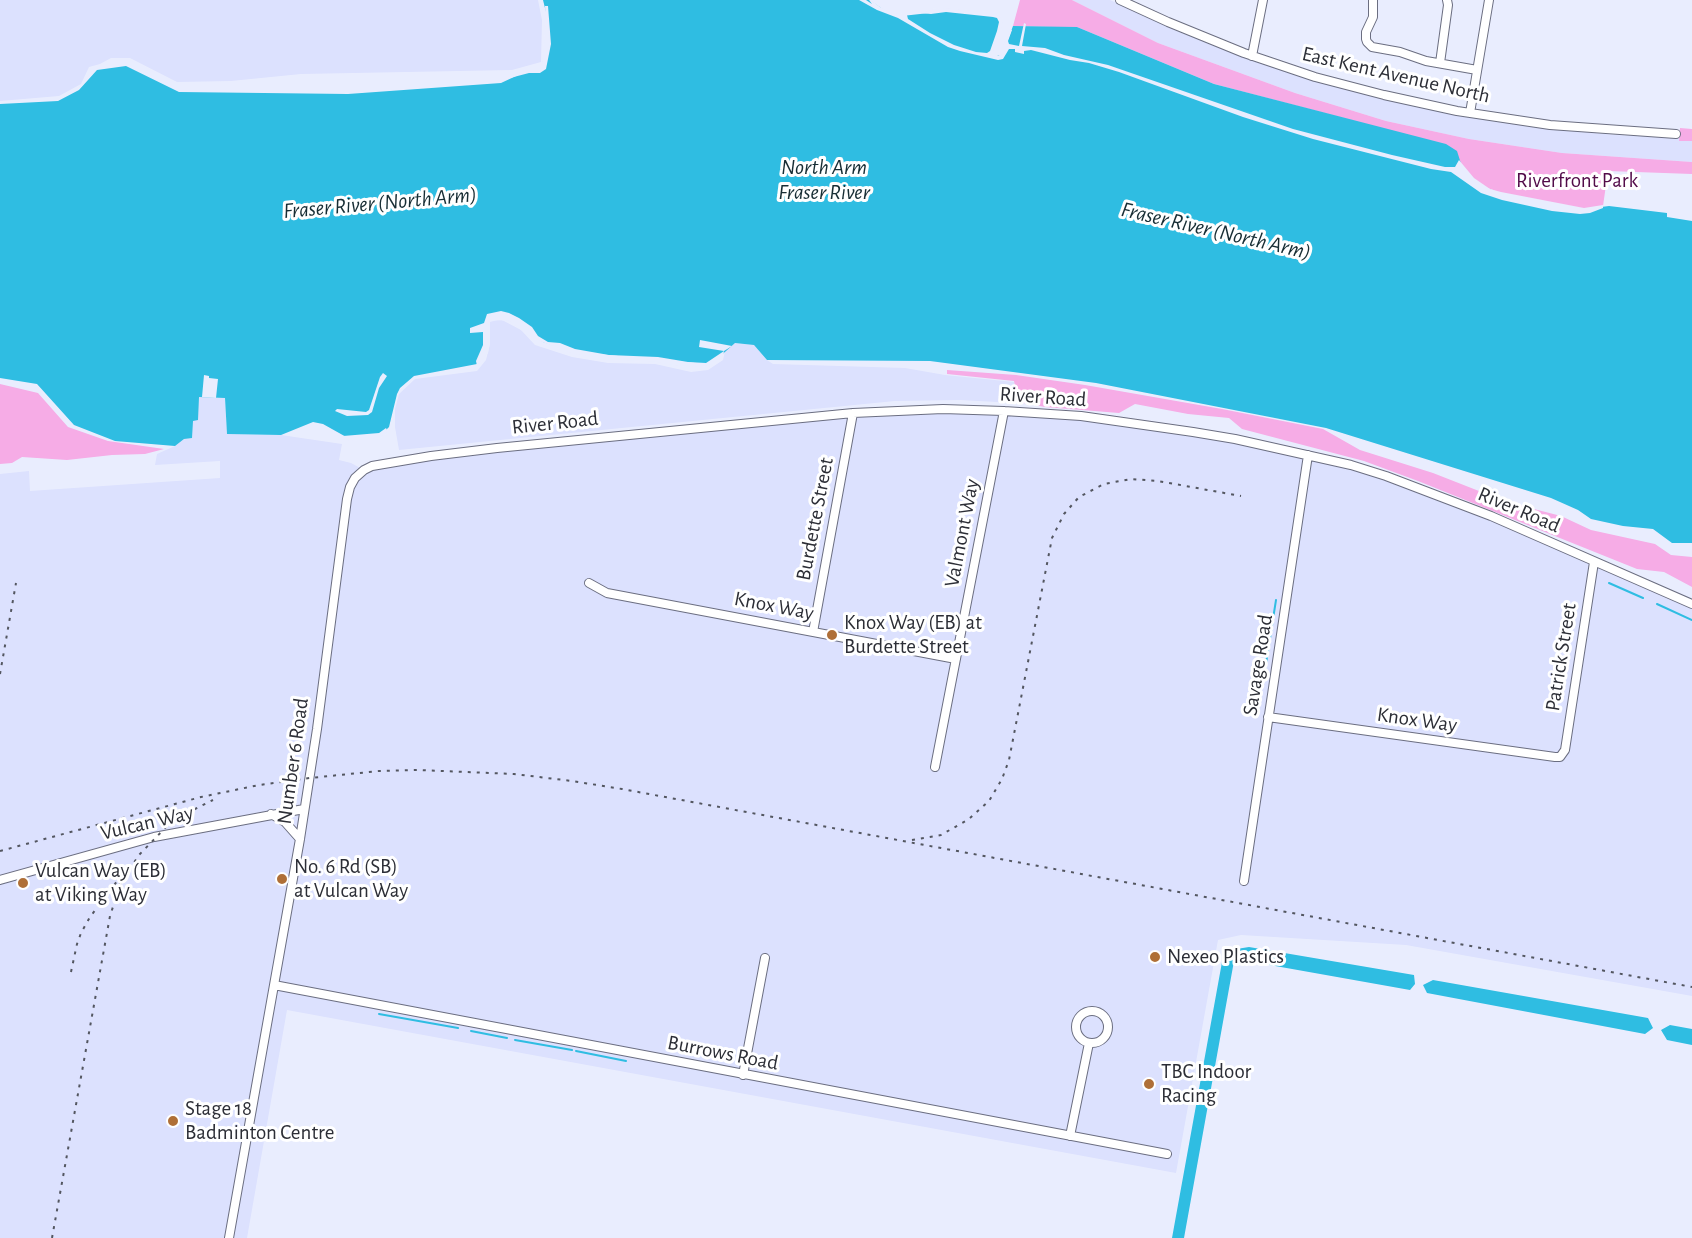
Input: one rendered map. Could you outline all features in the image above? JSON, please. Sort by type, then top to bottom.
[{"type":"street","name":"East Kent Avenue North","points":[[1120,0],[1252,56],[1338,83],[1394,97],[1470,113],[1570,127],[1676,134]]},
{"type":"street","points":[[1252,56],[1263,0]]},
{"type":"street","points":[[1373,0],[1373,17],[1366,35],[1369,45],[1426,61],[1477,70]]},
{"type":"street","points":[[1440,63],[1447,0]]},
{"type":"street","points":[[1470,113],[1489,0]]},
{"type":"street","name":"River Road","points":[[364,470],[383,463],[497,448],[853,413],[943,409],[1081,416],[1193,432],[1308,455],[1359,468],[1491,516],[1692,604]]},
{"type":"street","name":"Valmont Way","points":[[935,767],[1004,411]]},
{"type":"street","name":"Burdette Street","points":[[813,632],[853,413]]},
{"type":"street","name":"Savage Road","points":[[1244,881],[1308,455]]},
{"type":"street","name":"Number 6 Road","points":[[229,1238],[300,839],[347,499],[355,478],[364,470]]},
{"type":"street","name":"Patrick Street","points":[[1560,757],[1564,750],[1594,562]]},
{"type":"street","name":"Knox Way","points":[[589,583],[607,594],[956,659]]},
{"type":"street","name":"Knox Way","points":[[1268,717],[1560,757]]},
{"type":"street","name":"Vulcan Way","points":[[0,880],[154,837],[304,808]]},
{"type":"street","points":[[271,814],[285,822],[300,839]]},
{"type":"street","points":[[743,1075],[765,957]]},
{"type":"street","name":"Burrows Road","points":[[274,986],[1167,1154]]},
{"type":"street","points":[[1070,1136],[1089,1043]]},
{"type":"shaded area","points":[[0,0],[538,0],[542,20],[541,62],[512,70],[301,74],[231,81],[177,82],[130,58],[111,58],[89,67],[81,84],[59,96],[0,101]]},
{"type":"shaded area","points":[[1072,0],[1110,0],[1177,31],[1244,57],[1325,84],[1404,104],[1459,116],[1532,127],[1615,135],[1692,138],[1692,162],[1562,153],[1469,139],[1386,121],[1295,93],[1158,43]]},
{"type":"shaded area","points":[[502,320],[521,330],[535,345],[572,357],[608,363],[655,364],[691,372],[708,370],[723,360],[725,351],[735,343],[754,345],[773,364],[905,368],[945,375],[1014,382],[1015,403],[960,400],[895,401],[399,450],[395,409],[399,394],[415,379],[477,371],[486,360],[490,344],[490,321]]},
{"type":"shaded area","points":[[198,397],[225,398],[227,434],[281,435],[342,444],[339,460],[364,470],[383,463],[853,413],[1004,411],[1193,432],[1386,476],[1692,604],[1692,996],[1406,945],[1241,935],[1218,940],[1176,1173],[287,1010],[247,1238],[0,1238],[0,474],[29,471],[30,491],[220,478],[220,461],[155,465],[157,454],[184,439],[193,420],[198,420]]},
{"type":"green space","name":"Riverfront Park","points":[[1020,0],[1072,0],[1158,43],[1295,93],[1386,121],[1469,139],[1562,153],[1692,162],[1692,174],[1608,171],[1603,206],[1585,209],[1501,193],[1054,27],[1013,26]],"holes":[[[1077,27],[1214,84],[1431,141],[1205,83],[1067,28]]]},
{"type":"green space","points":[[1680,128],[1692,129],[1692,141],[1679,141]]},
{"type":"green space","points":[[947,370],[1016,375],[1085,385],[1323,429],[1360,450],[1433,473],[1507,502],[1561,516],[1591,530],[1655,544],[1671,555],[1692,557],[1692,587],[1664,572],[1637,569],[1364,461],[1242,429],[1229,418],[1188,414],[1135,404],[1119,413],[1045,407],[1018,402],[1014,381],[947,374]]},
{"type":"green space","points":[[0,384],[38,393],[68,427],[108,441],[164,449],[145,454],[67,460],[22,457],[12,463],[0,464]]},
{"type":"water","name":"North Arm Fraser River","points":[[543,0],[870,0],[888,13],[902,16],[947,11],[994,15],[1001,20],[992,55],[1002,56],[1013,26],[1077,27],[1214,84],[1446,144],[1457,151],[1463,170],[1482,187],[1501,193],[1585,209],[1609,206],[1667,213],[1667,217],[1692,221],[1692,543],[1672,543],[1653,529],[1623,526],[1591,519],[1578,510],[1551,498],[1326,428],[1096,383],[930,361],[767,360],[754,345],[735,343],[716,360],[707,364],[574,352],[543,342],[511,319],[489,319],[488,343],[477,364],[414,376],[400,388],[389,427],[381,435],[348,438],[323,424],[313,422],[281,435],[227,434],[225,398],[199,397],[198,420],[193,421],[192,438],[184,439],[175,446],[115,441],[74,425],[37,384],[0,378],[0,104],[58,101],[79,90],[97,70],[126,66],[179,92],[348,94],[501,83],[529,70],[541,68],[548,41]]},
{"type":"water","points":[[1249,947],[1414,975],[1415,984],[1410,990],[1236,959],[1234,961],[1184,1238],[1172,1238],[1224,951]]},
{"type":"water","points":[[1433,980],[1648,1018],[1653,1028],[1645,1034],[1427,993],[1423,985]]},
{"type":"water","points":[[1670,1025],[1692,1029],[1692,1045],[1667,1040],[1661,1030]]},
{"type":"pier","points":[[859,0],[866,0],[872,4],[869,0],[871,0],[891,12],[907,15],[908,19],[930,33],[954,45],[976,52],[990,51],[999,22],[997,18],[946,12],[920,13],[949,8],[995,13],[1002,18],[1003,24],[993,53],[999,56],[1009,29],[1012,30],[1009,44],[1019,46],[1024,23],[1026,24],[1022,46],[1045,48],[1064,55],[1108,65],[1293,129],[1392,155],[1445,167],[1455,167],[1459,160],[1474,178],[1490,189],[1584,208],[1603,205],[1603,208],[1580,214],[1552,211],[1502,200],[1481,193],[1451,172],[1313,139],[1089,63],[1031,50],[1024,51],[1024,54],[1015,52],[1015,49],[1009,49],[1003,59],[998,60],[960,51],[948,47],[898,18]]},
{"type":"pier","points":[[545,6],[548,6],[551,44],[546,69],[540,73],[529,73],[510,78],[542,62],[546,26]]},
{"type":"pier","points":[[501,311],[519,318],[548,342],[560,343],[575,349],[609,355],[658,357],[706,363],[724,351],[723,357],[714,364],[700,367],[613,360],[573,354],[532,338],[509,321],[497,320],[490,322],[488,353],[477,366],[476,361],[483,345],[483,332],[470,333],[470,328],[484,323],[487,314]]},
{"type":"pier","points":[[700,340],[732,346],[724,351],[699,347]]},
{"type":"pier","points":[[383,373],[387,376],[379,388],[372,412],[368,415],[347,416],[335,411],[337,409],[366,412],[369,410]]},
{"type":"pier","points":[[204,375],[218,379],[216,398],[202,397]]},
{"type":"pier","points":[[386,428],[388,432],[380,438],[348,441],[343,436],[379,433]]},
{"type":"waterway","points":[[1609,583],[1643,598]]},
{"type":"waterway","points":[[1264,676],[1276,600]]},
{"type":"waterway","points":[[1657,604],[1692,620]]},
{"type":"waterway","points":[[379,1014],[458,1028]]},
{"type":"waterway","points":[[471,1031],[507,1038]]},
{"type":"waterway","points":[[515,1040],[572,1050]]},
{"type":"waterway","points":[[576,1051],[626,1061]]},
{"type":"railway","points":[[912,840],[941,835],[969,819],[989,801],[1002,779],[1009,760],[1052,538],[1064,514],[1079,497],[1104,484],[1131,479],[1158,481],[1241,496]]},
{"type":"railway","points":[[0,674],[16,583]]},
{"type":"railway","points":[[0,851],[201,797],[259,785],[379,771],[418,770],[514,774],[622,789],[1692,987]]},
{"type":"railway","points":[[52,1238],[110,916],[121,882],[139,855],[167,826],[181,816],[213,800]]},
{"type":"railway","points":[[71,972],[81,933],[118,880]]},
{"type":"place","name":"Knox Way (EB) at Burdette Street","points":[[832,635]]},
{"type":"place","name":"No. 6 Rd (SB) at Vulcan Way","points":[[282,879]]},
{"type":"place","name":"Vulcan Way (EB) at Viking Way","points":[[23,883]]},
{"type":"place","name":"Nexeo Plastics","points":[[1155,957]]},
{"type":"place","name":"TBC Indoor Racing","points":[[1149,1084]]},
{"type":"place","name":"Stage 18 Badminton Centre","points":[[173,1121]]},
{"type":"water label","name":"Fraser River (North Arm)","points":[[380,203]]},
{"type":"water label","name":"Fraser River (North Arm)","points":[[1216,231]]}]
